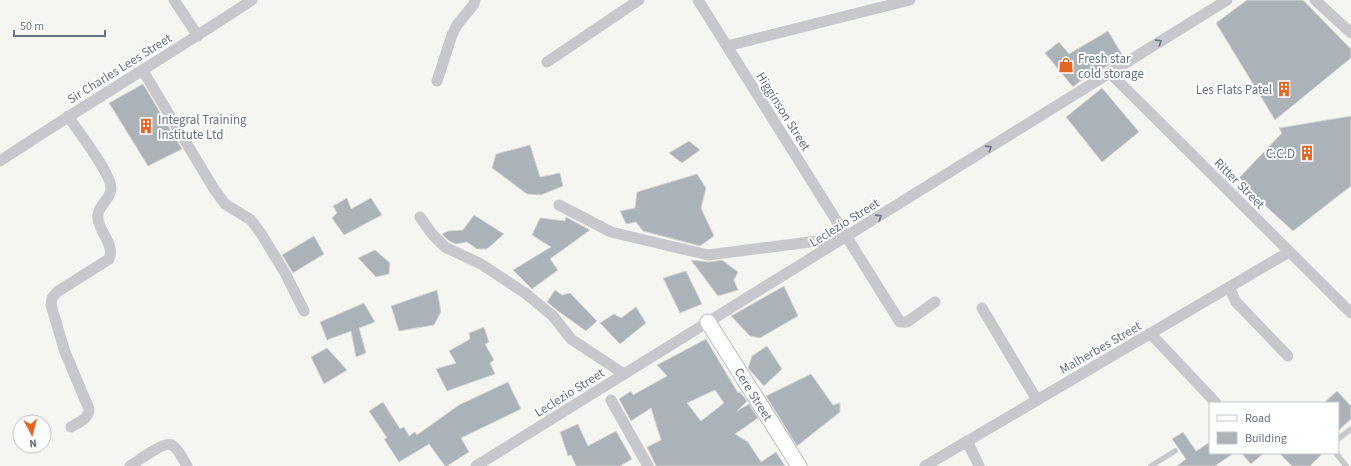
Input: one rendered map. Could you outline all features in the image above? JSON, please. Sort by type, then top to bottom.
[{"type":"street","points":[[174,0],[198,36]]},
{"type":"street","name":"Sir Charles Lees Street","points":[[0,161],[68,116],[198,36],[252,0]]},
{"type":"street","points":[[437,81],[449,40],[457,25],[474,4],[475,0]]},
{"type":"street","points":[[547,62],[639,0]]},
{"type":"street","name":"Higginson Street","points":[[698,0],[900,322],[907,322],[935,302]]},
{"type":"street","points":[[727,46],[910,0]]},
{"type":"street","name":"Leclezio Street","points":[[476,466],[1227,0]]},
{"type":"street","points":[[1314,0],[1351,33]]},
{"type":"street","points":[[142,71],[214,189],[225,204],[251,220],[262,235],[285,273],[304,311]]},
{"type":"street","name":"Ritter Street","points":[[1110,73],[1351,314]]},
{"type":"street","points":[[68,116],[108,176],[111,187],[110,197],[99,210],[97,217],[112,253],[109,259],[57,292],[52,298],[51,305],[65,352],[89,409],[89,415],[86,418],[71,427]]},
{"type":"street","points":[[559,205],[611,232],[708,255],[846,237]]},
{"type":"street","points":[[420,217],[432,234],[444,246],[481,264],[525,293],[553,316],[571,339],[624,374]]},
{"type":"street","name":"Malherbes Street","points":[[925,466],[1289,252]]},
{"type":"street","points":[[1229,288],[1236,302],[1288,356]]},
{"type":"street","points":[[982,308],[1037,400]]},
{"type":"street","name":"Cere Street","points":[[708,322],[799,466]]},
{"type":"street","points":[[1150,333],[1215,402]]},
{"type":"street","points":[[611,400],[648,466]]},
{"type":"street","points":[[967,441],[978,465]]},
{"type":"street","points":[[130,466],[164,444],[171,444],[177,450],[187,466]]},
{"type":"lane","points":[[1339,439],[1351,429]]},
{"type":"lane","points":[[1151,466],[1175,451]]},
{"type":"lane","points":[[1337,454],[1346,466]]},
{"type":"building","name":"Les Flats Patel","points":[[1247,0],[1303,0],[1351,49],[1351,58],[1275,120],[1216,23]]},
{"type":"building","points":[[1108,31],[1123,56],[1096,73],[1094,70],[1073,87],[1045,53],[1059,42],[1069,54]]},
{"type":"building","name":"Integral Training Institute Ltd","points":[[143,84],[182,149],[148,166],[109,103]]},
{"type":"building","points":[[1102,88],[1139,132],[1102,162],[1066,117]]},
{"type":"building","name":"C.C.D","points":[[1351,116],[1351,186],[1293,231],[1237,180],[1282,133],[1279,128]]},
{"type":"building","points":[[689,141],[700,150],[682,163],[669,153]]},
{"type":"building","points":[[530,145],[540,177],[560,173],[563,186],[541,195],[527,194],[492,168],[496,154]]},
{"type":"building","points":[[697,174],[706,188],[701,208],[714,236],[700,246],[643,231],[636,222],[626,224],[620,211],[635,208],[637,192]]},
{"type":"building","points":[[347,198],[351,209],[371,198],[382,215],[344,235],[332,218],[337,213],[333,206]]},
{"type":"building","points":[[474,215],[504,234],[487,249],[477,249],[467,242],[456,244],[449,241],[442,234],[448,231],[463,230]]},
{"type":"building","points":[[566,217],[590,230],[550,259],[558,270],[532,289],[513,270],[551,247],[532,235],[540,218],[565,221]]},
{"type":"building","points":[[314,236],[324,254],[293,273],[282,255]]},
{"type":"building","points":[[375,250],[390,263],[389,274],[376,277],[358,258]]},
{"type":"building","points":[[691,260],[709,262],[722,260],[738,272],[734,280],[738,290],[718,296]]},
{"type":"building","points":[[686,271],[702,304],[680,313],[663,278]]},
{"type":"building","points":[[784,286],[798,316],[760,338],[750,336],[731,316]]},
{"type":"building","points":[[437,290],[441,312],[434,325],[399,331],[391,306]]},
{"type":"building","points":[[555,290],[562,295],[570,293],[597,321],[586,331],[558,311],[547,302]]},
{"type":"building","points":[[364,303],[375,322],[359,328],[366,353],[356,357],[351,331],[327,340],[320,322]]},
{"type":"building","points":[[636,307],[646,323],[620,344],[600,323],[614,314],[621,318]]},
{"type":"building","points":[[484,327],[489,342],[485,344],[494,360],[490,363],[495,374],[447,391],[436,369],[456,363],[449,351],[470,339],[469,333]]},
{"type":"building","points":[[706,339],[738,393],[740,392],[747,401],[737,411],[749,404],[758,418],[735,434],[748,442],[761,462],[776,452],[785,466],[656,466],[647,447],[661,440],[651,408],[631,421],[619,399],[631,391],[633,395],[667,376],[657,365]],"holes":[[[715,390],[724,403],[701,421],[687,403]]]},
{"type":"building","points":[[767,346],[782,369],[764,386],[748,368],[752,356]]},
{"type":"building","points":[[327,348],[347,370],[324,384],[311,357]]},
{"type":"building","points":[[811,374],[833,405],[840,403],[840,412],[797,446],[766,396]]},
{"type":"building","points":[[508,382],[521,409],[461,438],[469,452],[447,466],[445,466],[429,444],[399,462],[384,439],[387,438],[369,411],[383,402],[400,429],[404,427],[409,436],[415,432],[417,435],[459,405]]},
{"type":"building","points":[[1337,391],[1351,406],[1351,419],[1339,430],[1339,402],[1325,402]]},
{"type":"building","points":[[578,424],[588,446],[616,431],[632,459],[620,466],[576,466],[571,455],[568,456],[560,432]]},
{"type":"building","points":[[1183,432],[1196,451],[1209,443],[1209,454],[1233,454],[1215,466],[1177,466],[1186,459],[1172,439]]},
{"type":"building","points":[[1242,454],[1263,454],[1251,464]]},
{"type":"building","points":[[1280,454],[1322,454],[1310,466],[1292,466]]},
{"type":"place","name":"Fresh star cold storage","points":[[1066,65]]},
{"type":"place","name":"Les Flats Patel","points":[[1284,89]]},
{"type":"place","name":"Integral Training Institute Ltd","points":[[146,126]]},
{"type":"place","name":"C.C.D","points":[[1307,153]]}]
